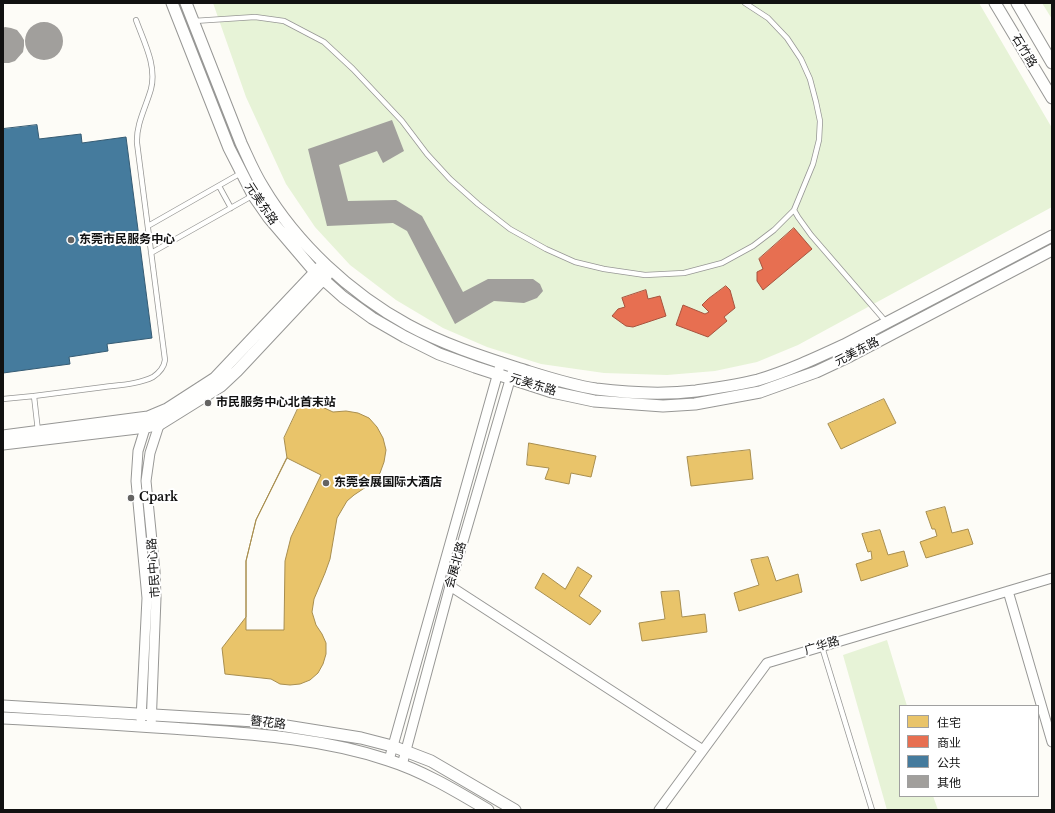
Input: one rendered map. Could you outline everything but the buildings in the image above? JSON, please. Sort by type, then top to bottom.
[{"type":"street","name":"元美东路","points":[[172,3],[226,141],[241,173],[253,195],[274,224],[319,276],[343,297],[372,318],[439,354],[552,392],[594,401],[663,406],[695,404],[760,392],[816,372],[850,356],[1052,250]]},
{"type":"street","name":"元美东路","points":[[186,3],[241,143],[263,187],[278,210],[328,267],[379,308],[409,326],[443,342],[556,380],[596,389],[663,393],[694,391],[757,380],[811,360],[1052,236]]},
{"type":"street","name":"石竹路","points":[[995,3],[1052,98]]},
{"type":"street","name":"石竹路","points":[[1017,3],[1052,63]]},
{"type":"street","points":[[147,422],[215,378],[328,267]]},
{"type":"street","points":[[3,436],[39,435],[147,422],[160,424],[221,386],[237,371],[319,276]]},
{"type":"street","name":"会展北路","points":[[389,760],[500,362]]},
{"type":"street","name":"会展北路","points":[[402,765],[450,586],[514,366]]},
{"type":"street","name":"市民中心路","points":[[146,714],[156,598],[155,571],[146,481],[150,453],[160,424],[161,412]]},
{"type":"street","name":"市民中心路","points":[[146,726],[147,598],[136,481],[138,451],[147,422]]},
{"type":"street","points":[[3,444],[39,435]]},
{"type":"street","name":"广华路","points":[[659,810],[767,663],[1052,578]]},
{"type":"street","points":[[450,586],[703,750]]},
{"type":"street","points":[[1008,591],[1052,742]]},
{"type":"street","name":"簪花路","points":[[3,706],[254,721],[361,738],[392,746],[431,760],[515,810]]},
{"type":"street","name":"簪花路","points":[[3,718],[81,721],[253,734],[358,750],[423,773],[488,810]]},
{"type":"lane","points":[[192,21],[255,17],[284,21],[324,42],[353,69],[402,121],[427,154],[450,179],[510,229],[546,249],[575,262],[604,269],[645,275],[684,273],[722,263],[753,246],[774,230],[794,210],[813,164],[819,140],[820,121],[810,79],[801,59],[787,38],[768,18],[745,3]]},
{"type":"lane","points":[[3,399],[128,384],[154,376],[164,365],[165,360],[136,135],[153,78],[149,54],[136,20]]},
{"type":"lane","points":[[148,226],[241,173]]},
{"type":"lane","points":[[219,186],[231,208]]},
{"type":"lane","points":[[151,253],[253,195]]},
{"type":"lane","points":[[794,210],[811,235],[886,322]]},
{"type":"lane","points":[[34,396],[39,435]]},
{"type":"lane","points":[[822,647],[872,810]]},
{"type":"green space","points":[[213,3],[979,3],[1052,128],[1052,207],[798,345],[757,362],[715,371],[667,375],[604,373],[541,364],[487,347],[443,328],[396,300],[350,265],[315,227],[286,184],[246,97]]},
{"type":"green space","points":[[1042,3],[1052,3],[1052,19]]},
{"type":"green space","points":[[887,640],[907,705],[899,705],[899,797],[933,797],[938,810],[887,810],[843,655]]},
{"type":"place","name":"东莞市民服务中心","points":[[71,240]]},
{"type":"place","name":"市民服务中心北首末站","points":[[208,403]]},
{"type":"place","name":"东莞会展国际大酒店","points":[[326,483]]},
{"type":"place","name":"Cpark","points":[[131,498]]}]
